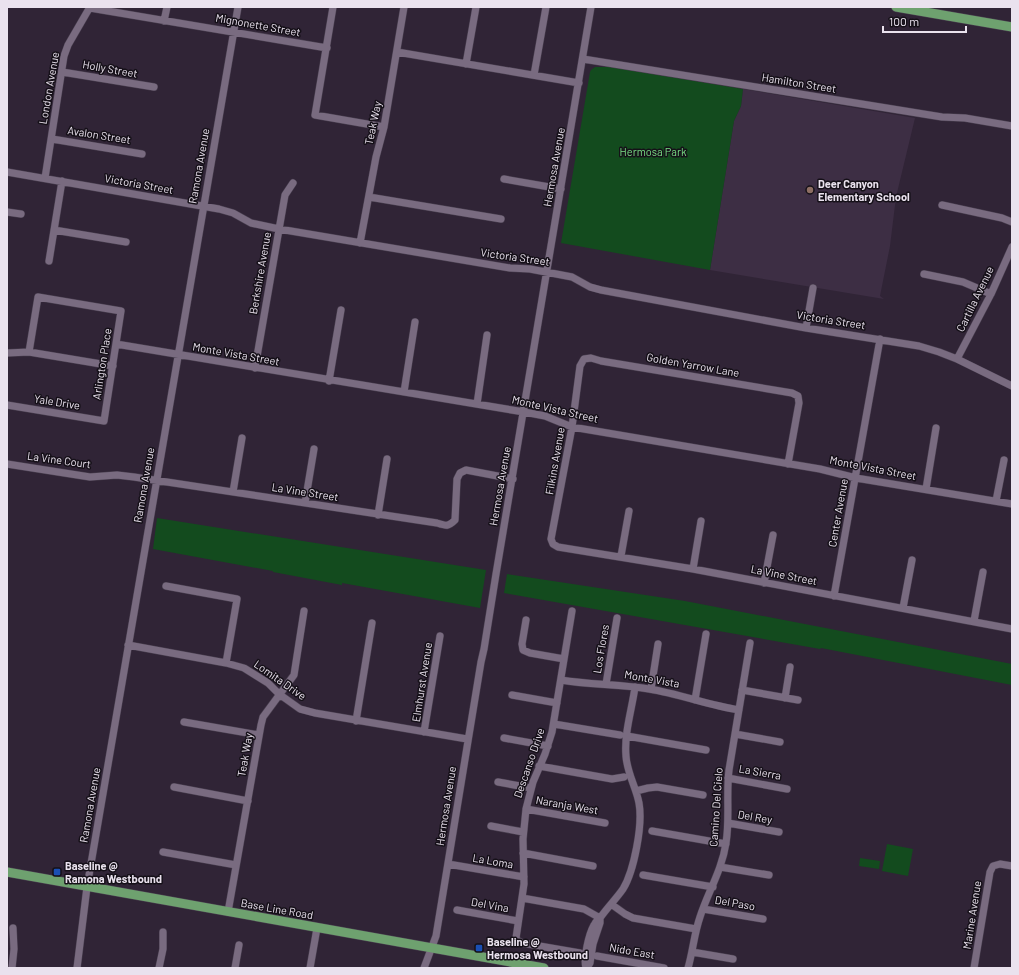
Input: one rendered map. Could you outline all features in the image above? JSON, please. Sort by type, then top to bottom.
[{"type":"main road","points":[[896,7],[922,9],[1012,27]]},
{"type":"main road","name":"Base Line Road","points":[[7,872],[544,968]]},
{"type":"street","name":"Mignonette Street","points":[[90,7],[327,48]]},
{"type":"street","name":"London Avenue","points":[[45,178],[64,56],[68,45],[90,7]]},
{"type":"street","points":[[164,21],[167,7]]},
{"type":"street","name":"Ramona Avenue","points":[[77,968],[87,887],[238,7]]},
{"type":"street","points":[[333,7],[315,115],[384,127]]},
{"type":"street","name":"Teak Way","points":[[360,243],[376,157],[384,127],[404,7]]},
{"type":"street","points":[[466,64],[476,7]]},
{"type":"street","points":[[534,75],[546,7]]},
{"type":"street","name":"Hermosa Avenue","points":[[424,968],[436,936],[467,740],[484,650],[592,7]]},
{"type":"street","points":[[397,52],[579,83]]},
{"type":"street","name":"Hamilton Street","points":[[583,59],[942,117],[965,118],[1012,126]]},
{"type":"street","name":"Holly Street","points":[[62,72],[154,87]]},
{"type":"street","name":"Avalon Street","points":[[52,139],[142,154]]},
{"type":"street","name":"Victoria Street","points":[[7,172],[219,209],[233,213],[251,223],[279,229],[510,268],[548,272],[572,277],[590,287],[601,290],[806,328],[919,346],[958,359],[1012,386]]},
{"type":"street","points":[[504,179],[561,189]]},
{"type":"street","points":[[49,261],[62,181]]},
{"type":"street","name":"Berkshire Avenue","points":[[255,368],[285,195],[293,183]]},
{"type":"street","points":[[369,196],[501,219]]},
{"type":"street","points":[[942,205],[1002,218],[1012,222]]},
{"type":"street","points":[[7,212],[21,214]]},
{"type":"street","points":[[54,230],[126,242]]},
{"type":"street","name":"Cartilla Avenue","points":[[958,359],[991,294],[1012,247]]},
{"type":"street","points":[[924,274],[963,282],[991,294]]},
{"type":"street","points":[[806,328],[813,288]]},
{"type":"street","name":"Arlington Place","points":[[28,352],[38,296],[122,311],[104,421]]},
{"type":"street","points":[[329,381],[340,310]]},
{"type":"street","points":[[404,392],[415,322]]},
{"type":"street","points":[[476,404],[487,335]]},
{"type":"street","name":"Center Avenue","points":[[834,596],[880,339]]},
{"type":"street","name":"Monte Vista Street","points":[[116,344],[329,381],[524,412],[545,416],[572,427],[820,469],[856,478],[1012,504]]},
{"type":"street","points":[[7,353],[28,352],[113,366]]},
{"type":"street","name":"Golden Yarrow Lane","points":[[584,359],[592,358],[601,361],[792,393],[798,396],[799,403],[788,464]]},
{"type":"street","name":"Filkins Avenue","points":[[553,544],[551,539],[572,427],[580,366],[584,359]]},
{"type":"street","name":"Yale Drive","points":[[7,405],[104,421]]},
{"type":"street","points":[[926,489],[936,428]]},
{"type":"street","points":[[233,492],[242,438]]},
{"type":"street","points":[[305,503],[314,449]]},
{"type":"street","points":[[378,514],[387,459]]},
{"type":"street","points":[[996,501],[1004,460]]},
{"type":"street","name":"La Vine Court","points":[[7,464],[90,477],[117,475],[156,480]]},
{"type":"street","name":"La Vine Street","points":[[156,480],[437,523],[446,526],[450,525],[454,520],[457,479],[460,473],[466,470],[513,479]]},
{"type":"street","points":[[621,556],[629,511]]},
{"type":"street","points":[[693,569],[701,522]]},
{"type":"street","points":[[764,583],[773,535]]},
{"type":"street","name":"La Vine Street","points":[[553,544],[558,547],[621,556],[693,569],[1012,629]]},
{"type":"street","points":[[903,608],[912,560]]},
{"type":"street","points":[[974,621],[983,572]]},
{"type":"street","points":[[166,586],[237,599],[226,663]]},
{"type":"street","name":"Teak Way","points":[[228,912],[263,717],[294,675],[304,611]]},
{"type":"street","name":"Descanso Drive","points":[[572,611],[554,724],[548,746],[531,788],[526,809],[523,832],[524,877],[516,938],[522,943],[580,953]]},
{"type":"street","name":"Los Flores","points":[[606,684],[617,618]]},
{"type":"street","points":[[526,620],[522,644],[523,650],[530,653],[564,659]]},
{"type":"street","points":[[356,721],[372,623]]},
{"type":"street","points":[[695,700],[706,634]]},
{"type":"street","name":"Elmhurst Avenue","points":[[424,732],[440,636]]},
{"type":"street","name":"Camino Del Cielo","points":[[688,968],[696,929],[713,887],[726,844],[728,824],[728,778],[750,642]]},
{"type":"street","points":[[651,689],[658,644]]},
{"type":"street","name":"Lomita Drive","points":[[128,645],[226,663],[244,668],[257,675],[300,709],[356,721],[467,740]]},
{"type":"street","points":[[785,698],[790,667]]},
{"type":"street","name":"Monte Vista","points":[[561,680],[651,689],[682,695],[716,706],[739,710]]},
{"type":"street","points":[[586,968],[585,962],[594,924],[622,890],[632,870],[640,820],[639,802],[629,773],[623,736],[635,687]]},
{"type":"street","points":[[742,690],[798,700]]},
{"type":"street","points":[[512,695],[557,702]]},
{"type":"street","points":[[184,722],[259,735]]},
{"type":"street","points":[[554,724],[706,750]]},
{"type":"street","points":[[734,734],[780,742]]},
{"type":"street","points":[[504,738],[548,746]]},
{"type":"street","points":[[539,766],[612,779],[624,777]]},
{"type":"street","name":"La Sierra","points":[[728,778],[787,788]]},
{"type":"street","points":[[498,782],[531,788]]},
{"type":"street","points":[[174,787],[248,801]]},
{"type":"street","points":[[636,792],[657,787],[703,795]]},
{"type":"street","name":"Naranja West","points":[[526,809],[605,823]]},
{"type":"street","name":"Del Rey","points":[[728,824],[779,832]]},
{"type":"street","points":[[491,826],[523,832]]},
{"type":"street","points":[[652,831],[726,844]]},
{"type":"street","points":[[162,852],[236,865]]},
{"type":"street","points":[[523,854],[593,866]]},
{"type":"street","name":"La Loma","points":[[448,864],[524,877]]},
{"type":"street","name":"Marine Avenue","points":[[974,968],[990,872],[993,866],[1000,864],[1012,866]]},
{"type":"street","points":[[720,867],[769,875]]},
{"type":"street","points":[[643,875],[713,887]]},
{"type":"street","points":[[522,898],[580,908],[600,918]]},
{"type":"street","points":[[611,904],[625,914],[634,918],[696,929]]},
{"type":"street","name":"Del Paso","points":[[703,909],[763,919]]},
{"type":"street","name":"Del Vina","points":[[457,910],[518,921]]},
{"type":"street","points":[[586,968],[590,963],[600,918]]},
{"type":"street","points":[[12,968],[14,949],[13,928]]},
{"type":"street","points":[[310,968],[317,928]]},
{"type":"street","points":[[159,968],[163,949],[163,932]]},
{"type":"street","points":[[235,968],[239,945]]},
{"type":"street","points":[[692,952],[732,959]]},
{"type":"street","name":"Nido East","points":[[597,956],[664,968]]},
{"type":"shaded area","name":"Deer Canyon Elementary School","points":[[743,89],[915,118],[896,197],[890,246],[880,296],[884,299],[710,270],[734,121],[741,106]]},
{"type":"green space","name":"Hermosa Park","points":[[595,67],[611,67],[743,89],[741,106],[734,121],[710,270],[561,243],[590,72]]},
{"type":"green space","points":[[157,518],[486,570],[480,608],[342,583],[342,585],[153,549]]},
{"type":"green space","points":[[507,574],[685,601],[1012,664],[1012,685],[821,648],[504,593]]},
{"type":"green space","points":[[887,844],[913,849],[908,876],[882,871]]},
{"type":"green space","points":[[860,858],[880,861],[879,869],[859,866]]},
{"type":"place","name":"Deer Canyon Elementary School","points":[[810,190]]},
{"type":"place","name":"Baseline @ Ramona Westbound","points":[[57,872]]},
{"type":"place","name":"Baseline @ Hermosa Westbound","points":[[479,948]]}]
